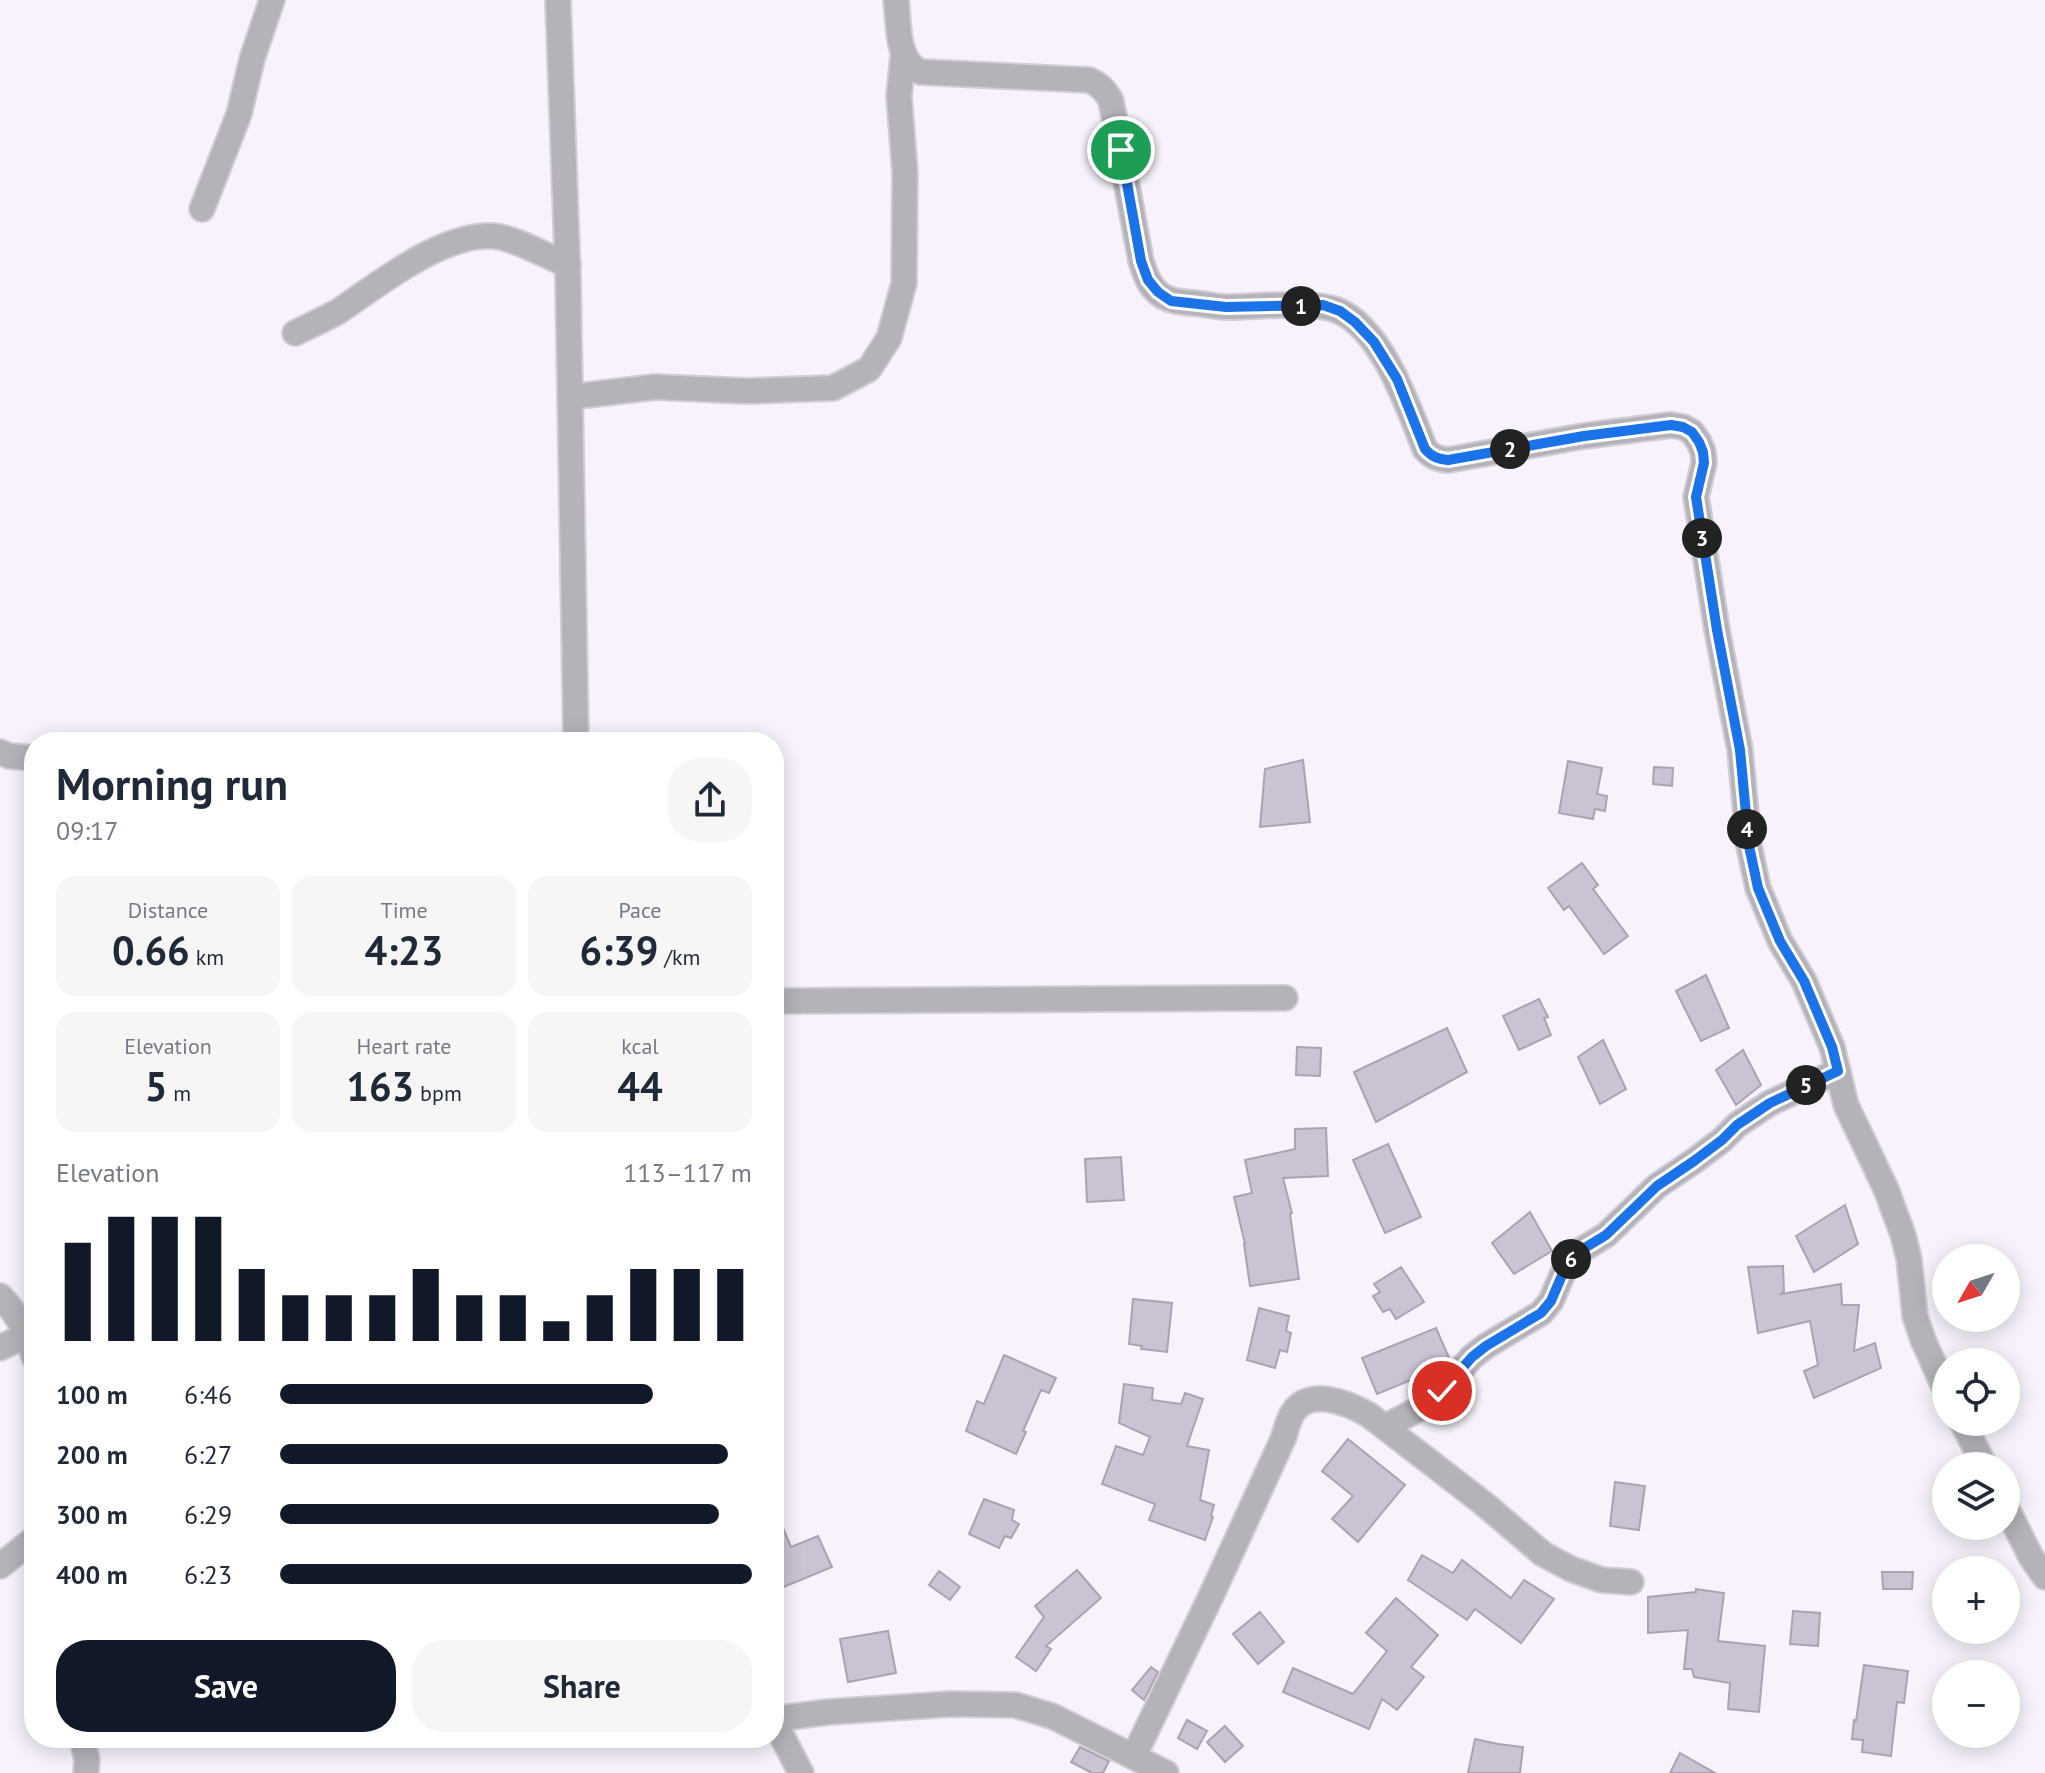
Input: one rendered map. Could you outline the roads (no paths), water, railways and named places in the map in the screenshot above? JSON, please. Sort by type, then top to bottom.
[{"type":"street","points":[[202,209],[239,114],[252,59],[272,0]]},
{"type":"street","points":[[558,0],[568,265],[576,732]]},
{"type":"street","points":[[570,397],[655,387],[747,391],[833,388],[869,369],[889,338],[904,283],[905,173],[899,96],[903,56],[896,0]]},
{"type":"street","points":[[903,56],[921,72],[1089,80],[1099,84],[1111,101],[1141,261],[1148,280],[1158,292],[1171,301],[1226,307],[1323,305],[1340,311],[1374,342],[1397,379],[1425,449],[1437,459],[1448,460],[1584,436],[1671,425],[1692,432],[1703,452],[1704,463],[1696,497],[1740,750],[1749,846],[1758,888],[1780,941],[1804,981],[1832,1047],[1852,1122],[1886,1189],[1903,1235],[1909,1259],[1915,1316],[1932,1360]]},
{"type":"street","points":[[295,333],[336,312],[373,286],[443,246],[474,237],[504,238],[568,265]]},
{"type":"street","points":[[0,752],[24,757]]},
{"type":"street","points":[[784,1001],[1285,998]]},
{"type":"street","points":[[1385,1427],[1426,1405],[1479,1351],[1541,1313],[1551,1301],[1573,1255],[1606,1235],[1657,1186],[1770,1103],[1838,1071]]},
{"type":"street","points":[[0,1296],[24,1328]]},
{"type":"street","points":[[0,1348],[24,1343]]},
{"type":"street","points":[[1134,1756],[1219,1580],[1293,1413],[1308,1401],[1336,1400],[1351,1404],[1483,1503],[1543,1554],[1571,1569],[1602,1580],[1631,1582]]},
{"type":"street","points":[[2020,1535],[2045,1577]]},
{"type":"street","points":[[0,1566],[24,1547]]},
{"type":"street","points":[[784,1719],[828,1712],[951,1704],[1015,1705],[1052,1716],[1166,1773]]},
{"type":"street","points":[[784,1740],[801,1773]]},
{"type":"street","points":[[84,1748],[86,1773]]}]
